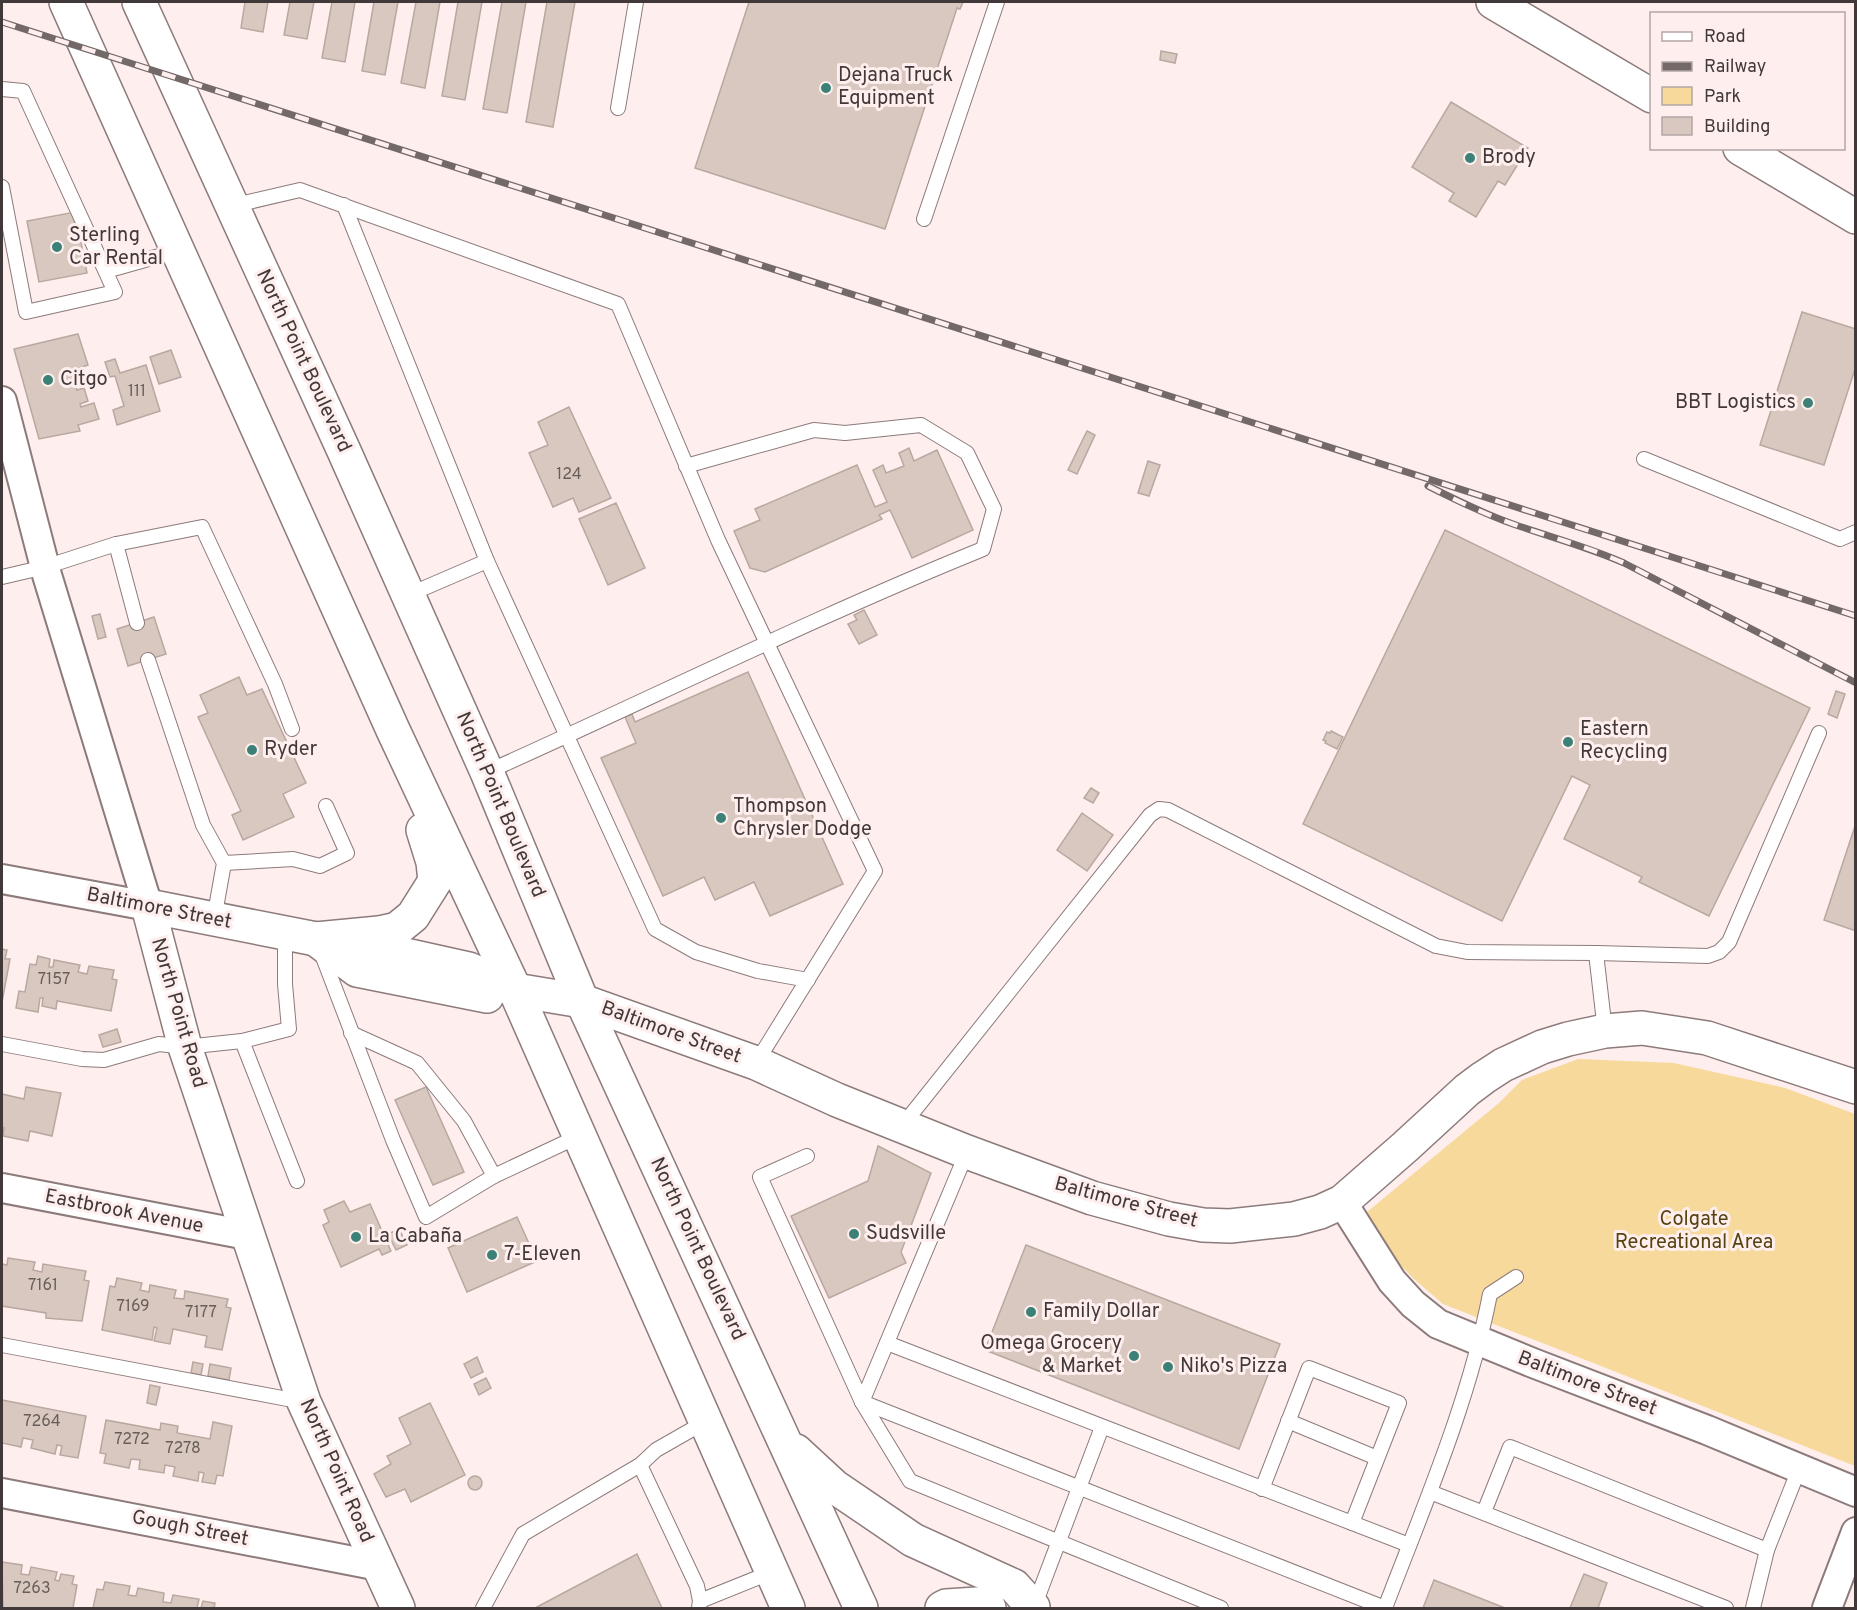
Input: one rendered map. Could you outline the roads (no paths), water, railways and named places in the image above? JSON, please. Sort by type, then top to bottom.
[{"type":"main road","points":[[66,2],[393,730],[514,990],[788,1608]]},
{"type":"main road","name":"North Point Boulevard","points":[[139,2],[487,772],[582,1001],[861,1608]]},
{"type":"main road","points":[[1493,2],[1650,95]]},
{"type":"main road","points":[[1743,150],[1856,218]]},
{"type":"main road","points":[[300,936],[379,933],[397,929],[413,916],[435,881],[433,862],[393,730]]},
{"type":"main road","name":"Baltimore Street","points":[[148,906],[300,936],[361,945],[469,969],[514,990],[582,1001],[756,1063],[837,1100],[967,1152],[1092,1198],[1169,1219],[1203,1225],[1230,1226],[1294,1219],[1320,1212],[1342,1202]]},
{"type":"main road","name":"North Point Road","points":[[148,906],[185,1047],[304,1402],[398,1608]]},
{"type":"main road","points":[[1342,1202],[1405,1148],[1467,1090],[1503,1065],[1542,1047],[1568,1039],[1605,1031],[1642,1028],[1707,1038],[1856,1087]]},
{"type":"main road","points":[[784,1439],[835,1487],[913,1540],[1014,1586],[1033,1608]]},
{"type":"main road","points":[[942,1608],[977,1604],[989,1608]]},
{"type":"street","name":"North Point Road","points":[[2,401],[45,567],[148,906]]},
{"type":"street","name":"Baltimore Street","points":[[2,879],[148,906]]},
{"type":"street","name":"Eastbrook Avenue","points":[[2,1188],[247,1235]]},
{"type":"street","name":"Baltimore Street","points":[[1342,1202],[1392,1281],[1413,1304],[1438,1324],[1707,1430],[1856,1492]]},
{"type":"street","name":"Gough Street","points":[[2,1493],[379,1566]]},
{"type":"street","points":[[1827,1608],[1856,1532]]},
{"type":"lane","points":[[618,108],[636,2]]},
{"type":"lane","points":[[924,219],[997,2]]},
{"type":"lane","points":[[2,89],[23,91],[115,292],[26,312],[2,187]]},
{"type":"lane","points":[[231,206],[300,190],[618,304],[686,466],[766,643],[875,871],[756,1063]]},
{"type":"lane","points":[[344,205],[487,561],[655,929],[696,952],[758,971],[808,980]]},
{"type":"lane","points":[[106,271],[177,251]]},
{"type":"lane","points":[[487,772],[914,576],[983,549],[994,509],[967,453],[921,424],[845,433],[814,430],[686,466]]},
{"type":"lane","points":[[1644,459],[1840,539],[1856,532]]},
{"type":"lane","points":[[2,577],[45,567],[116,544],[202,527],[274,684],[292,729]]},
{"type":"lane","points":[[116,544],[137,623]]},
{"type":"lane","points":[[408,595],[487,561]]},
{"type":"lane","points":[[148,660],[203,825],[224,863],[214,919]]},
{"type":"lane","points":[[902,1126],[1150,815],[1159,809],[1168,810],[1436,946],[1467,952],[1708,956],[1719,952],[1729,942],[1819,733]]},
{"type":"lane","points":[[224,863],[292,859],[320,866],[347,853],[326,806]]},
{"type":"lane","points":[[300,936],[351,1033],[426,1217],[494,1176],[579,1136]]},
{"type":"lane","points":[[2,1044],[82,1059],[104,1060],[159,1044],[185,1047],[242,1041],[289,1029],[285,984],[300,936]]},
{"type":"lane","points":[[1596,953],[1605,1031]]},
{"type":"lane","points":[[351,1033],[417,1063],[464,1121],[494,1176]]},
{"type":"lane","points":[[242,1041],[297,1181]]},
{"type":"lane","points":[[862,1402],[967,1152]]},
{"type":"lane","points":[[807,1156],[760,1177],[862,1402],[910,1481],[1221,1608]]},
{"type":"lane","points":[[862,1402],[1385,1608],[1430,1491],[1481,1342],[1490,1294],[1516,1276]]},
{"type":"lane","points":[[886,1343],[1409,1545]]},
{"type":"lane","points":[[2,1345],[304,1402]]},
{"type":"lane","points":[[1262,1489],[1308,1368],[1399,1403],[1352,1523]]},
{"type":"lane","points":[[1288,1421],[1377,1458]]},
{"type":"lane","points":[[483,1608],[523,1534],[640,1465],[656,1450],[705,1422]]},
{"type":"lane","points":[[1033,1608],[1102,1426]]},
{"type":"lane","points":[[1484,1512],[1510,1448],[1767,1551]]},
{"type":"lane","points":[[640,1465],[697,1586],[700,1605],[772,1572]]},
{"type":"lane","points":[[1753,1608],[1767,1551],[1799,1469]]},
{"type":"lane","points":[[1430,1491],[1726,1608]]},
{"type":"railway","points":[[2,22],[1856,616]]},
{"type":"railway","points":[[1428,486],[1502,520],[1624,563],[1856,683]]},
{"type":"place","name":"Dejana Truck Equipment","points":[[826,88]]},
{"type":"place","name":"Brody","points":[[1470,158]]},
{"type":"place","name":"Sterling Car Rental","points":[[57,247]]},
{"type":"place","name":"Citgo","points":[[48,380]]},
{"type":"place","name":"BBT Logistics","points":[[1808,403]]},
{"type":"place","name":"Eastern Recycling","points":[[1568,742]]},
{"type":"place","name":"Ryder","points":[[252,750]]},
{"type":"place","name":"Thompson Chrysler Dodge","points":[[721,818]]},
{"type":"place","name":"Sudsville","points":[[854,1234]]},
{"type":"place","name":"La Cabaña","points":[[356,1237]]},
{"type":"place","name":"7-Eleven","points":[[492,1255]]},
{"type":"place","name":"Family Dollar","points":[[1031,1312]]},
{"type":"place","name":"Omega Grocery & Market","points":[[1134,1356]]},
{"type":"place","name":"Niko's Pizza","points":[[1168,1367]]},
{"type":"park label","name":"Colgate Recreational Area","points":[[1694,1232]]}]
